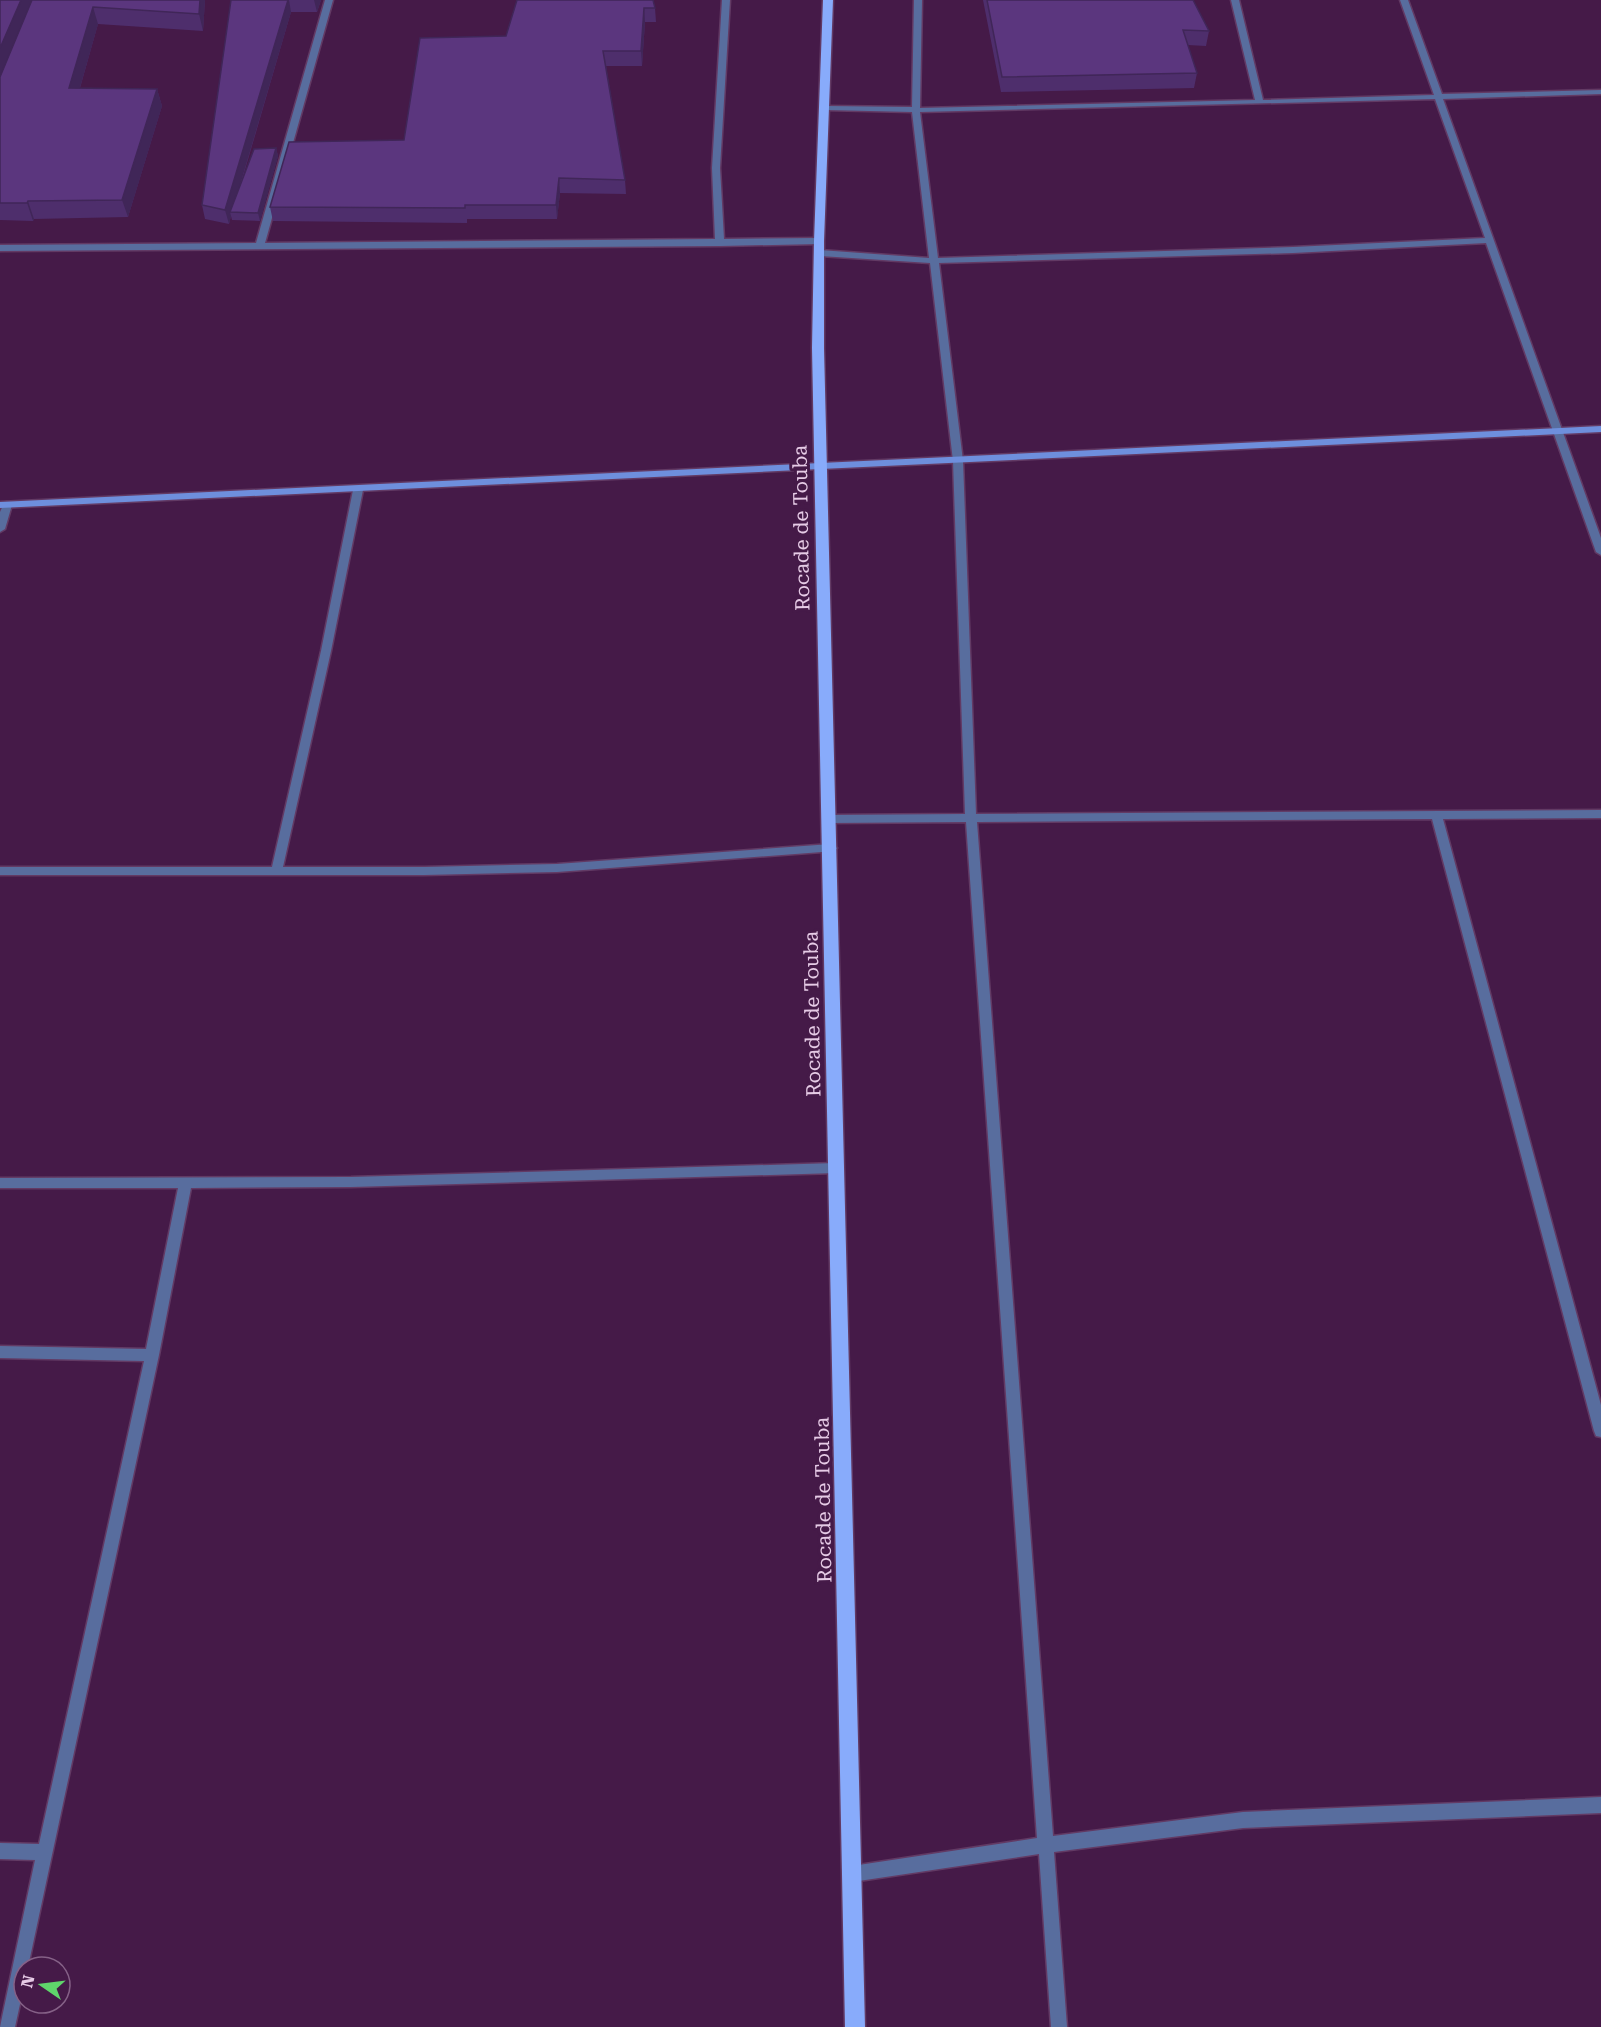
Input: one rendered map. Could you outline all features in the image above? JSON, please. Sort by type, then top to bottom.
[{"type":"main road","name":"Rocade de Touba","points":[[828,0],[818,348],[831,848],[855,2027]]},
{"type":"main road","points":[[4,505],[358,490],[1601,429]]},
{"type":"street","points":[[260,245],[329,0]]},
{"type":"street","points":[[720,243],[716,168],[726,0]]},
{"type":"street","points":[[918,0],[916,110],[958,461],[971,818],[1059,2027]]},
{"type":"street","points":[[1235,0],[1260,102]]},
{"type":"street","points":[[1404,0],[1601,552]]},
{"type":"street","points":[[826,108],[916,110],[1601,92]]},
{"type":"street","points":[[0,248],[720,243],[820,247],[933,261],[1293,250],[1490,240]]},
{"type":"street","points":[[277,870],[326,651],[358,490]]},
{"type":"street","points":[[0,529],[4,505]]},
{"type":"street","points":[[829,819],[1601,814]]},
{"type":"street","points":[[1437,816],[1601,1431]]},
{"type":"street","points":[[0,871],[557,868],[831,848]]},
{"type":"street","points":[[0,1183],[185,1185],[836,1168]]},
{"type":"street","points":[[7,2027],[152,1355],[185,1185]]},
{"type":"street","points":[[0,1352],[152,1355]]},
{"type":"street","points":[[852,1874],[1045,1845],[1243,1820],[1601,1806]]},
{"type":"street","points":[[0,1851],[43,1852]]},
{"type":"building","points":[[0,0],[21,0],[0,48]]},
{"type":"building","points":[[32,0],[200,0],[199,14],[93,7],[69,88],[157,89],[122,200],[0,203],[0,77]]},
{"type":"building","points":[[231,0],[288,0],[225,210],[202,205]]},
{"type":"building","points":[[517,0],[653,0],[655,8],[644,8],[641,51],[603,51],[625,180],[559,178],[556,205],[465,205],[465,208],[270,207],[289,142],[404,140],[420,38],[506,36]]},
{"type":"building","points":[[987,0],[1193,0],[1209,31],[1183,30],[1197,73],[1002,77]]},
{"type":"building","points":[[276,148],[258,213],[230,212],[254,149]]}]
